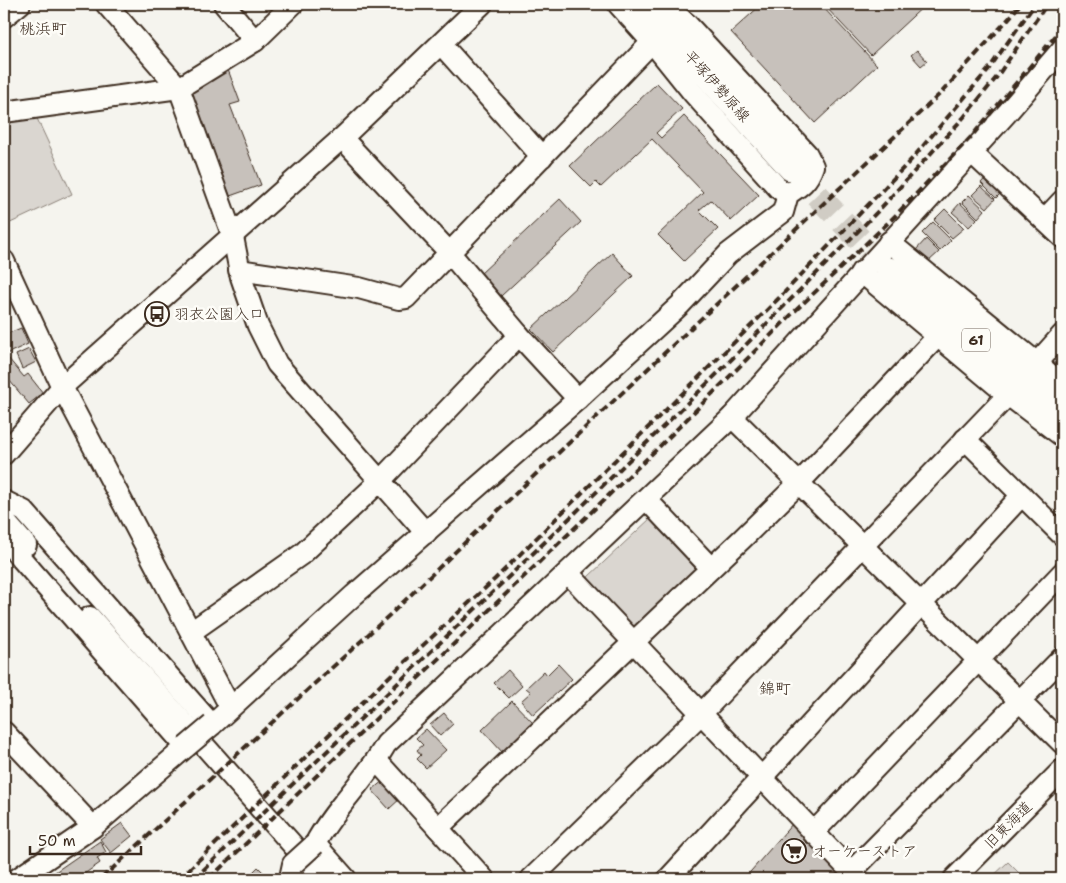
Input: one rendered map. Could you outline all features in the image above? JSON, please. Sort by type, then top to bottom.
[{"type":"main road","name":"平塚伊勢原線","points":[[642,4],[791,168]]},
{"type":"main road","name":"61","points":[[889,270],[1062,411]]},
{"type":"street","points":[[4,17],[20,4]]},
{"type":"street","points":[[106,4],[179,88],[233,237],[239,270],[258,326],[277,364],[379,482],[426,533]]},
{"type":"street","points":[[224,4],[255,41]]},
{"type":"street","points":[[4,112],[179,88],[255,41],[293,4]]},
{"type":"street","points":[[4,454],[62,388],[138,318],[233,237],[342,138],[482,4]]},
{"type":"street","points":[[618,4],[652,42],[693,93],[779,189],[788,194]]},
{"type":"street","points":[[17,879],[93,827],[186,748],[578,399],[680,305],[728,254],[784,212],[788,194],[805,184],[812,166],[807,154],[686,23],[664,4]]},
{"type":"street","points":[[239,270],[359,288],[399,299],[406,298],[652,42]]},
{"type":"street","points":[[441,44],[542,157]]},
{"type":"street","points":[[294,872],[315,844],[326,825],[377,761],[386,744],[732,417],[1062,49]]},
{"type":"street","points":[[342,138],[449,252],[519,335],[578,399]]},
{"type":"street","points":[[971,152],[1062,237]]},
{"type":"street","points":[[1044,220],[1062,201]]},
{"type":"street","points":[[888,242],[1037,362],[1062,385]]},
{"type":"street","points":[[4,263],[62,388],[230,707]]},
{"type":"street","points":[[861,272],[1008,395],[1062,436]]},
{"type":"street","points":[[191,632],[302,554],[379,482],[519,335]]},
{"type":"street","points":[[1037,362],[1062,335]]},
{"type":"street","points":[[438,828],[799,483],[937,337]]},
{"type":"street","points":[[531,879],[701,714],[1008,395]]},
{"type":"street","points":[[732,417],[1062,743]]},
{"type":"street","points":[[965,439],[1062,535]]},
{"type":"street","points":[[668,879],[1022,495]]},
{"type":"street","points":[[646,499],[710,568]]},
{"type":"street","points":[[4,501],[24,511],[212,725]]},
{"type":"street","points":[[4,520],[323,879]]},
{"type":"street","points":[[4,539],[186,748]]},
{"type":"street","points":[[568,573],[854,876],[1062,658]]},
{"type":"street","points":[[813,833],[1062,573]]},
{"type":"street","points":[[4,732],[93,827]]},
{"type":"street","points":[[377,761],[484,879]]},
{"type":"street","name":"旧東海道","points":[[954,879],[1062,770]]},
{"type":"street","points":[[315,844],[346,879]]},
{"type":"shaded area","points":[[34,112],[72,194],[4,226],[4,116]]},
{"type":"shaded area","points":[[652,517],[699,567],[635,629],[630,627],[588,582],[588,577]]},
{"type":"shaded area","points":[[1008,862],[1025,879],[990,879]]},
{"type":"building","points":[[762,4],[820,4],[877,65],[815,123],[731,32]]},
{"type":"building","points":[[823,4],[926,4],[871,55]]},
{"type":"building","points":[[917,50],[927,61],[921,66],[911,55]]},
{"type":"building","points":[[227,67],[240,102],[230,105],[261,185],[230,196],[191,92]]},
{"type":"building","points":[[657,83],[682,109],[656,133],[661,138],[684,116],[759,195],[731,221],[711,200],[699,210],[718,229],[684,261],[658,235],[703,192],[652,139],[601,187],[596,182],[591,187],[570,166]]},
{"type":"building","points":[[990,173],[1006,188],[996,198],[981,183]]},
{"type":"building","points":[[981,186],[995,199],[987,208],[972,195]]},
{"type":"building","points":[[969,195],[985,210],[978,218],[962,202]]},
{"type":"building","points":[[560,199],[581,222],[501,296],[480,274]]},
{"type":"building","points":[[960,203],[977,219],[969,227],[952,212]]},
{"type":"building","points":[[945,209],[964,228],[952,238],[934,220]]},
{"type":"building","points":[[933,222],[951,240],[940,251],[922,233]]},
{"type":"building","points":[[926,239],[939,252],[928,262],[916,250]]},
{"type":"building","points":[[612,253],[633,276],[553,352],[531,329]]},
{"type":"building","points":[[21,328],[28,344],[4,355],[4,335]]},
{"type":"building","points":[[29,349],[36,362],[22,369],[16,355]]},
{"type":"building","points":[[8,358],[24,377],[28,374],[43,393],[29,404],[4,374],[4,361]]},
{"type":"building","points":[[558,664],[572,679],[533,715],[521,701],[531,692],[526,688],[544,671],[547,675]]},
{"type":"building","points":[[508,670],[522,686],[509,698],[494,683]]},
{"type":"building","points":[[512,701],[534,724],[503,753],[482,730]]},
{"type":"building","points":[[444,713],[453,724],[440,736],[430,725]]},
{"type":"building","points":[[426,729],[446,750],[426,768],[417,759],[421,755],[417,750],[423,745],[416,738]]},
{"type":"building","points":[[384,780],[402,797],[389,809],[372,790]]},
{"type":"building","points":[[122,823],[132,836],[111,853],[100,839]]},
{"type":"building","name":"オーケーストア","points":[[793,823],[847,879],[744,879]]},
{"type":"building","points":[[100,841],[106,852],[97,858],[100,863],[77,879],[45,879]]},
{"type":"building","points":[[258,867],[270,879],[246,879]]},
{"type":"tunnel","points":[[791,168],[889,270]]},
{"type":"railway","points":[[101,879],[395,610],[537,473],[942,92],[1020,4]]},
{"type":"railway","points":[[179,879],[394,672],[495,579],[779,298],[911,160],[988,70],[1035,4]]},
{"type":"railway","points":[[194,879],[574,514],[721,370],[879,210],[964,117],[996,78],[1047,4]]},
{"type":"railway","points":[[209,879],[659,447],[794,312],[891,220],[971,137],[1062,28]]},
{"type":"place","name":"羽衣公園入口","points":[[157,314]]},
{"type":"place","name":"オーケーストア","points":[[794,851]]},
{"type":"district","name":"桃浜町","points":[[43,28]]},
{"type":"district","name":"錦町","points":[[775,688]]}]
